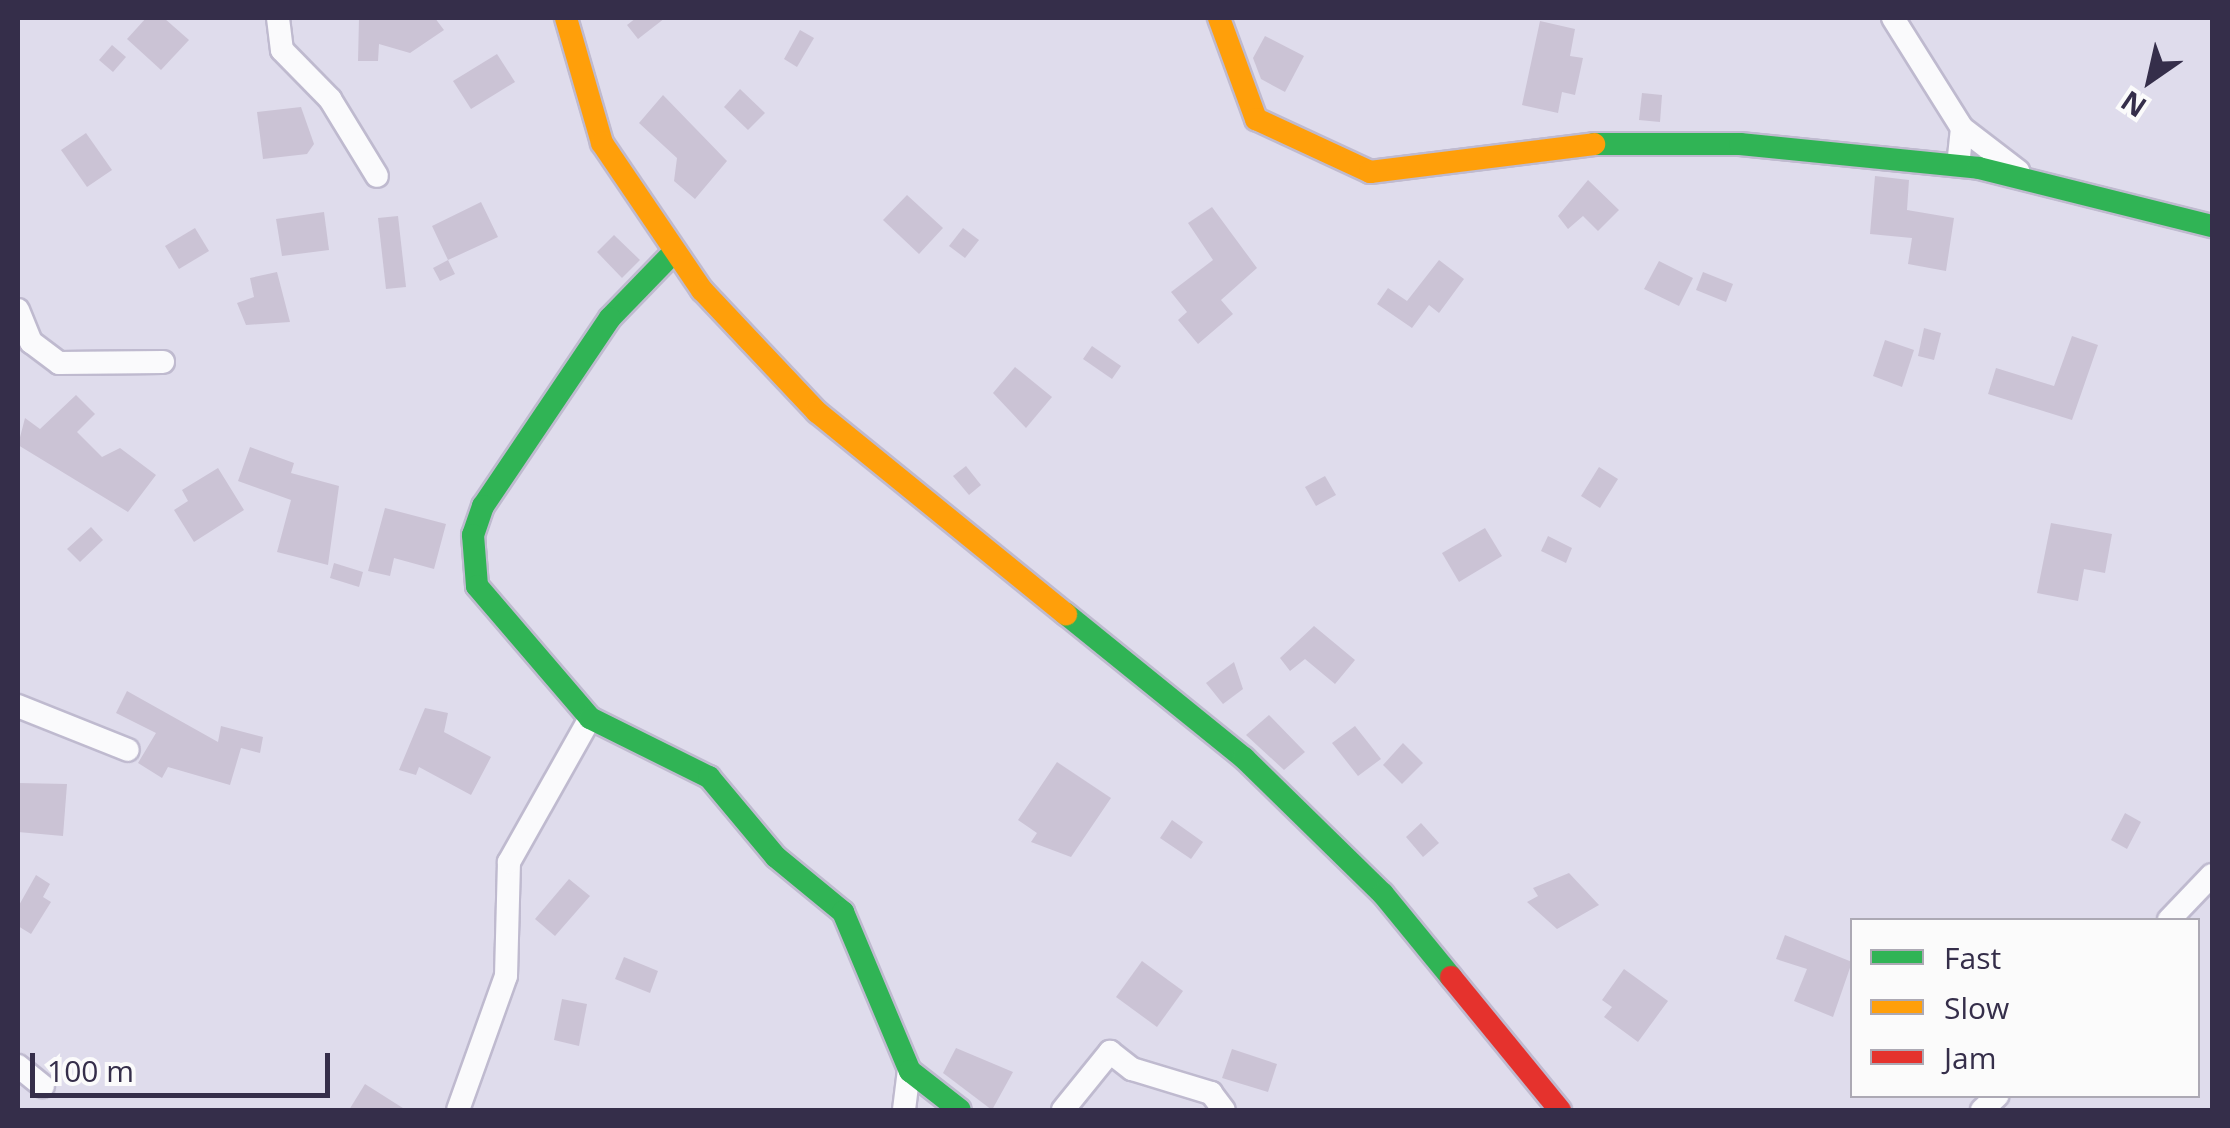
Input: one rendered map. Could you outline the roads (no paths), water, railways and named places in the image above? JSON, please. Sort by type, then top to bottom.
[{"type":"street","points":[[278,18],[282,50],[330,99],[376,176]]},
{"type":"street","points":[[566,18],[602,143],[672,254],[818,412],[1244,758],[1383,894],[1560,1110]]},
{"type":"street","points":[[1219,18],[1256,120],[1370,172],[1630,139],[1958,164],[2030,177],[2212,226]]},
{"type":"street","points":[[1900,20],[1962,128],[2030,177]]},
{"type":"street","points":[[1958,164],[1962,128]]},
{"type":"street","points":[[672,254],[610,318],[538,415],[473,535],[476,586],[590,718],[710,777],[776,857],[843,912],[909,1070],[960,1110]]},
{"type":"street","points":[[18,310],[31,342],[60,363],[163,362]]},
{"type":"street","points":[[18,706],[128,750]]},
{"type":"street","points":[[458,1110],[506,976],[509,862],[590,718]]},
{"type":"street","points":[[2171,918],[2212,874]]},
{"type":"street","points":[[1063,1110],[1110,1052],[1132,1069],[1211,1093],[1224,1110]]},
{"type":"street","points":[[18,1066],[43,1086]]},
{"type":"street","points":[[904,1110],[909,1070]]}]
